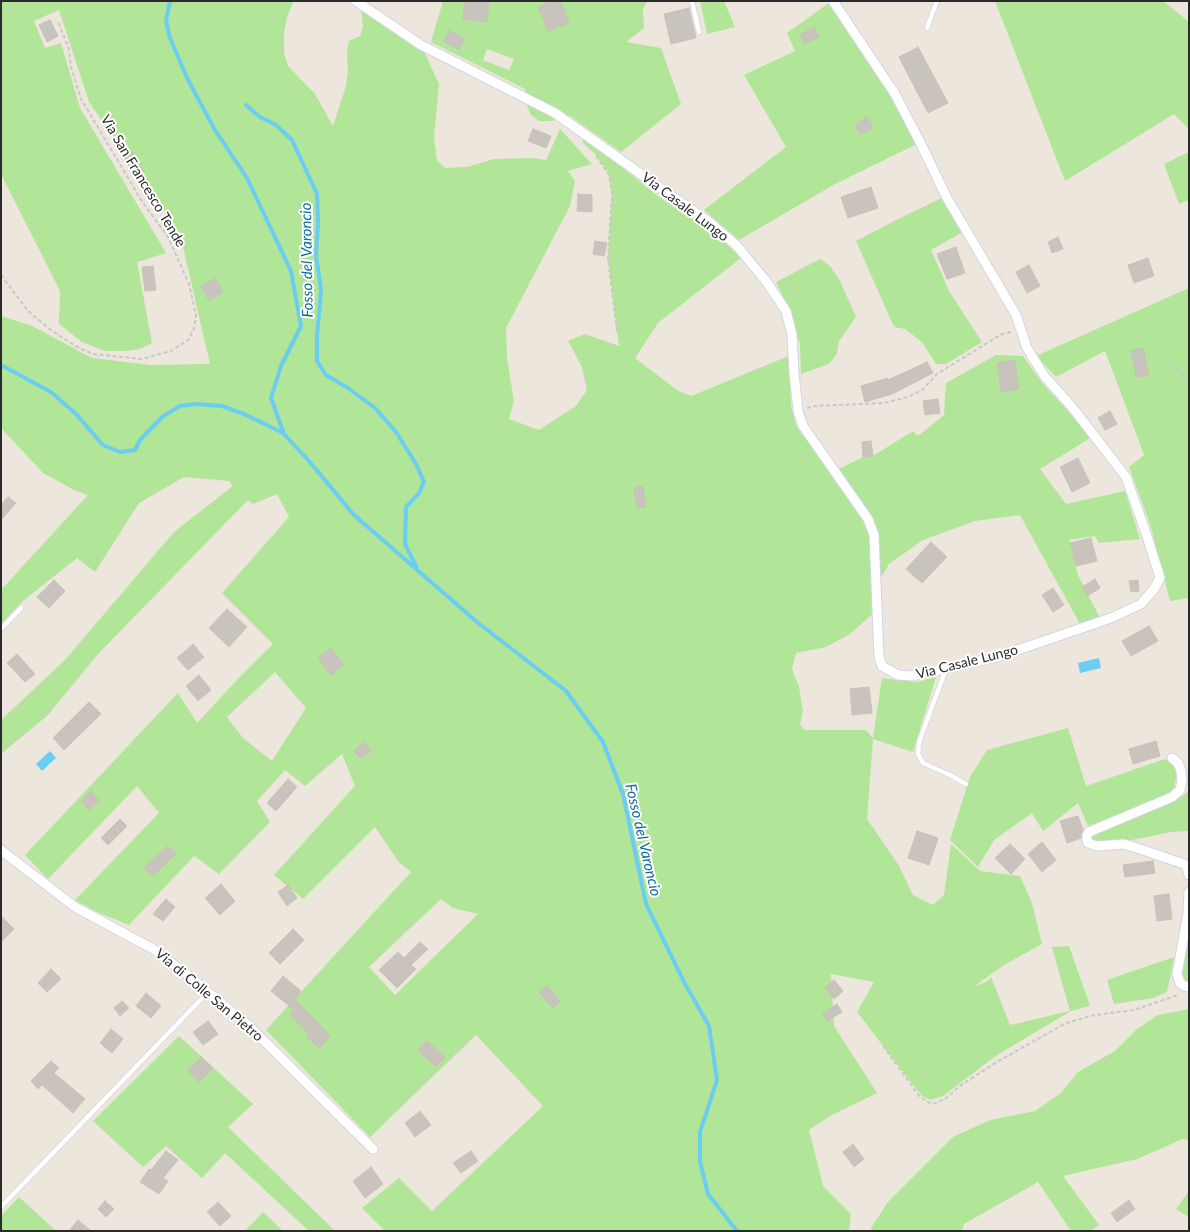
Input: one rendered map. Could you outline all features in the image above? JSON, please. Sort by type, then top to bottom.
[{"type":"street","name":"Via Casale Lungo","points":[[356,1],[421,45],[555,113],[708,220],[737,246],[766,281],[786,311],[792,334],[798,411],[803,426],[868,519],[874,536],[879,657],[882,666],[898,675],[912,676],[997,657],[1111,618],[1141,604],[1154,589],[1160,578],[1148,536],[1126,477],[1078,415],[1045,378],[1027,348],[1016,315],[947,198],[922,144],[895,94],[833,1]]},
{"type":"street","points":[[1172,758],[1178,763],[1181,771],[1182,781],[1180,790],[1172,797],[1089,832],[1086,835],[1088,843],[1097,846],[1124,844],[1184,864],[1189,875]]},
{"type":"street","name":"Via di Colle San Pietro","points":[[1,850],[74,908],[155,950],[208,992],[250,1027],[373,1149]]},
{"type":"street","points":[[1188,988],[1180,983],[1177,974],[1188,913],[1189,892]]},
{"type":"lane","points":[[692,1],[699,32]]},
{"type":"lane","points":[[927,28],[937,1]]},
{"type":"lane","points":[[1,630],[21,608]]},
{"type":"lane","points":[[946,669],[919,742],[918,754],[923,763],[966,784]]},
{"type":"lane","points":[[1,1207],[208,992]]},
{"type":"path","name":"Via San Francesco Tende","points":[[1,275],[28,311],[52,331],[79,348],[94,354],[142,359],[171,351],[188,340],[194,329],[196,315],[188,284],[168,237],[143,203],[81,98],[71,68],[69,49],[58,22]]},
{"type":"path","points":[[595,154],[609,174],[612,193],[608,258],[617,331]]},
{"type":"path","points":[[798,411],[815,406],[884,402],[908,397],[922,390],[936,374],[1000,335],[1021,328]]},
{"type":"path","points":[[1166,359],[1189,381]]},
{"type":"path","points":[[882,1046],[920,1097],[933,1104],[945,1099],[961,1085],[997,1062],[1066,1024],[1095,1015],[1134,1010],[1177,995],[1188,988]]},
{"type":"green space","points":[[1,1],[294,1],[287,17],[284,33],[284,53],[288,66],[315,94],[333,126],[346,86],[349,41],[360,36],[363,27],[361,9],[349,1],[356,1],[421,45],[439,84],[434,137],[437,160],[445,168],[467,167],[494,159],[531,158],[546,160],[560,129],[592,164],[568,171],[575,181],[570,206],[506,328],[507,358],[514,401],[509,419],[539,430],[576,406],[587,390],[582,367],[568,341],[585,334],[619,346],[608,258],[612,193],[609,174],[595,154],[582,142],[584,137],[658,196],[718,236],[741,258],[658,323],[635,358],[677,390],[691,396],[789,356],[791,406],[796,425],[802,435],[810,437],[835,471],[863,457],[873,456],[913,431],[918,436],[944,415],[946,383],[996,355],[1023,356],[1042,383],[1092,437],[1040,469],[1066,504],[1125,491],[1140,539],[1099,543],[1095,536],[1069,540],[1078,575],[1100,618],[1080,624],[1020,515],[975,521],[923,540],[889,564],[876,586],[877,610],[850,634],[826,647],[796,653],[792,669],[799,687],[803,711],[800,724],[804,730],[866,730],[873,738],[882,678],[917,682],[936,677],[913,752],[873,739],[867,819],[898,864],[913,895],[933,905],[944,895],[951,844],[980,871],[1020,876],[1032,903],[1042,944],[1004,965],[973,987],[988,981],[991,977],[1010,1025],[1070,1011],[1052,947],[1069,946],[1090,1006],[1071,1011],[997,1055],[943,1096],[930,1100],[921,1095],[857,1012],[874,982],[831,974],[834,1026],[877,1093],[832,1115],[809,1130],[823,1186],[851,1214],[849,1231],[385,1231],[362,1208],[399,1178],[432,1211],[543,1106],[476,1035],[370,1137],[266,1030],[411,872],[398,861],[375,827],[303,899],[274,875],[355,786],[342,754],[305,786],[285,770],[257,801],[270,822],[219,874],[194,856],[129,925],[97,912],[75,900],[159,813],[137,786],[48,879],[25,855],[178,693],[197,723],[273,644],[222,593],[289,517],[277,494],[253,504],[248,500],[98,654],[48,715],[1,754],[1,720],[65,660],[174,532],[233,486],[229,481],[184,477],[139,503],[95,572],[77,558],[23,601],[1,624],[1,590],[88,495],[76,491],[43,473],[1,428],[1,314],[4,317],[32,326],[92,358],[151,365],[210,364],[180,234],[89,102],[59,10],[34,21],[45,48],[61,43],[80,108],[166,253],[137,262],[152,343],[140,349],[105,351],[82,342],[59,324],[60,291],[1,174]],"holes":[[[275,672],[306,708],[272,761],[243,738],[227,717]],[[441,899],[453,908],[478,914],[395,995],[369,967]]]},
{"type":"green space","points":[[443,1],[647,1],[643,9],[644,28],[626,42],[661,48],[681,104],[621,152],[570,116],[551,121],[539,121],[531,115],[525,89],[431,42]],"holes":[[[487,49],[514,59],[509,70],[483,60]]]},
{"type":"green space","points":[[700,1],[724,1],[735,27],[707,34]]},
{"type":"green space","points":[[995,1],[1163,1],[1189,22],[1189,129],[1174,114],[1065,181]]},
{"type":"green space","points":[[829,3],[881,79],[917,144],[835,184],[739,240],[704,210],[786,147],[744,75],[795,51],[787,33]]},
{"type":"green space","points":[[1189,152],[1189,200],[1179,204],[1164,164]]},
{"type":"green space","points":[[944,197],[964,231],[931,250],[949,291],[982,342],[946,364],[936,364],[922,342],[905,329],[894,327],[856,241]]},
{"type":"green space","points":[[820,259],[830,266],[840,281],[856,317],[839,341],[837,354],[829,364],[801,374],[800,344],[787,305],[776,282]]},
{"type":"green space","points":[[1189,288],[1189,598],[1170,601],[1151,527],[1129,467],[1144,455],[1105,351],[1056,377],[1036,356]]},
{"type":"green space","points":[[1068,728],[1086,786],[1165,759],[1174,766],[1177,773],[1174,789],[1169,794],[1088,826],[1078,803],[1043,831],[1032,813],[994,840],[978,867],[950,840],[970,777],[987,750]]},
{"type":"green space","points":[[1189,791],[1189,831],[1171,832],[1127,841],[1097,843],[1092,841],[1091,837],[1096,832],[1181,797]]},
{"type":"green space","points":[[1189,922],[1188,981],[1183,979],[1181,970]]},
{"type":"green space","points":[[1174,957],[1167,992],[1153,998],[1114,1004],[1107,980]]},
{"type":"green space","points":[[1189,1009],[1189,1140],[1183,1139],[1137,1159],[1063,1176],[1099,1225],[1090,1231],[1071,1231],[1038,1182],[964,1224],[962,1231],[872,1231],[871,1228],[888,1202],[953,1137],[990,1120],[1035,1111],[1061,1093],[1078,1072],[1115,1051],[1136,1030],[1158,1015]]},
{"type":"green space","points":[[179,1036],[253,1104],[228,1127],[335,1231],[309,1231],[225,1153],[202,1178],[166,1146],[143,1167],[93,1121]]},
{"type":"green space","points":[[1189,1191],[1189,1217],[1176,1209]]},
{"type":"green space","points":[[19,1197],[56,1231],[1,1231],[1,1216]]},
{"type":"green space","points":[[263,1212],[283,1231],[245,1231]]},
{"type":"water","points":[[1099,658],[1101,668],[1080,673],[1078,663]]},
{"type":"water","points":[[50,751],[56,758],[42,771],[36,764]]},
{"type":"building","points":[[465,1],[489,1],[487,22],[463,19]]},
{"type":"building","points":[[552,1],[561,1],[569,23],[548,31],[538,7]]},
{"type":"building","points":[[689,8],[696,38],[671,44],[664,14]]},
{"type":"building","points":[[50,20],[58,36],[47,42],[39,25]]},
{"type":"building","points":[[814,27],[819,37],[805,44],[800,35]]},
{"type":"building","points":[[449,31],[465,38],[459,49],[444,42]]},
{"type":"building","points":[[918,47],[948,103],[928,113],[899,57]]},
{"type":"building","points":[[867,117],[873,127],[861,135],[855,126]]},
{"type":"building","points":[[533,129],[551,136],[546,148],[528,141]]},
{"type":"building","points":[[133,152],[144,172],[134,177],[124,156]]},
{"type":"building","points":[[871,187],[878,208],[848,218],[841,197]]},
{"type":"building","points":[[578,194],[592,195],[592,212],[577,211]]},
{"type":"building","points":[[1058,237],[1063,249],[1052,253],[1048,242]]},
{"type":"building","points":[[595,241],[607,243],[604,256],[593,254]]},
{"type":"building","points":[[956,247],[965,273],[947,279],[937,254]]},
{"type":"building","points":[[1148,258],[1154,276],[1134,283],[1128,265]]},
{"type":"building","points":[[1029,265],[1040,286],[1027,293],[1016,272]]},
{"type":"building","points":[[153,266],[156,290],[145,291],[142,267]]},
{"type":"building","points":[[215,278],[223,292],[209,300],[201,287]]},
{"type":"building","points":[[1143,348],[1149,375],[1136,377],[1131,351]]},
{"type":"building","points":[[1015,360],[1019,389],[1001,392],[997,363]]},
{"type":"building","points":[[927,362],[933,373],[892,394],[865,402],[861,386],[888,378],[888,380]]},
{"type":"building","points":[[938,399],[940,413],[925,415],[923,401]]},
{"type":"building","points":[[1110,411],[1117,424],[1105,430],[1098,418]]},
{"type":"building","points":[[871,441],[873,456],[863,457],[862,442]]},
{"type":"building","points":[[1078,458],[1090,483],[1072,492],[1060,467]]},
{"type":"building","points":[[643,486],[646,507],[637,508],[634,488]]},
{"type":"building","points":[[8,497],[16,503],[1,520],[1,505]]},
{"type":"building","points":[[1091,538],[1097,561],[1076,566],[1070,543]]},
{"type":"building","points":[[931,542],[947,557],[922,583],[906,569]]},
{"type":"building","points":[[1095,579],[1100,588],[1087,596],[1082,587]]},
{"type":"building","points":[[54,580],[65,591],[49,608],[37,597]]},
{"type":"building","points":[[1138,580],[1139,591],[1131,592],[1129,581]]},
{"type":"building","points":[[1053,588],[1064,605],[1053,612],[1042,595]]},
{"type":"building","points":[[227,609],[247,627],[229,647],[209,628]]},
{"type":"building","points":[[1149,626],[1158,641],[1131,656],[1122,641]]},
{"type":"building","points":[[193,644],[204,657],[188,670],[177,658]]},
{"type":"building","points":[[331,648],[344,665],[331,675],[318,658]]},
{"type":"building","points":[[17,654],[35,674],[25,682],[7,663]]},
{"type":"building","points":[[199,675],[211,690],[198,701],[186,686]]},
{"type":"building","points":[[869,687],[872,713],[852,715],[850,689]]},
{"type":"building","points":[[89,702],[101,714],[64,750],[53,738]]},
{"type":"building","points":[[1156,741],[1160,756],[1133,764],[1129,749]]},
{"type":"building","points":[[363,742],[371,750],[362,759],[354,752]]},
{"type":"building","points":[[288,779],[297,787],[276,811],[267,803]]},
{"type":"building","points":[[91,791],[99,800],[89,810],[81,801]]},
{"type":"building","points":[[1078,816],[1083,830],[1081,838],[1067,843],[1060,821]]},
{"type":"building","points":[[120,819],[127,826],[108,845],[101,838]]},
{"type":"building","points":[[917,831],[938,838],[929,865],[908,858]]},
{"type":"building","points":[[1042,842],[1056,860],[1042,872],[1028,854]]},
{"type":"building","points":[[1010,844],[1025,859],[1011,874],[995,858]]},
{"type":"building","points":[[168,846],[176,854],[152,876],[144,867]]},
{"type":"building","points":[[1153,861],[1155,873],[1125,877],[1123,865]]},
{"type":"building","points":[[221,884],[235,901],[220,915],[205,898]]},
{"type":"building","points":[[288,885],[297,898],[287,906],[278,892]]},
{"type":"building","points":[[1169,894],[1172,919],[1157,921],[1154,896]]},
{"type":"building","points":[[166,899],[175,907],[163,921],[153,914]]},
{"type":"building","points":[[1,916],[14,929],[1,942]]},
{"type":"building","points":[[293,929],[304,940],[280,964],[269,953]]},
{"type":"building","points":[[420,942],[428,949],[411,965],[416,969],[397,988],[379,970],[398,952],[404,958]]},
{"type":"building","points":[[51,969],[61,979],[47,992],[38,983]]},
{"type":"building","points":[[283,976],[301,991],[295,999],[330,1036],[319,1048],[306,1036],[309,1034],[290,1014],[294,1010],[271,991]]},
{"type":"building","points":[[834,980],[843,991],[834,999],[825,988]]},
{"type":"building","points":[[547,985],[560,1001],[553,1008],[539,992]]},
{"type":"building","points":[[146,993],[161,1006],[151,1018],[136,1006]]},
{"type":"building","points":[[122,1001],[129,1008],[120,1016],[114,1008]]},
{"type":"building","points":[[837,1004],[842,1012],[827,1021],[822,1013]]},
{"type":"building","points":[[208,1021],[218,1034],[203,1045],[193,1032]]},
{"type":"building","points":[[111,1029],[123,1039],[112,1053],[100,1043]]},
{"type":"building","points":[[427,1041],[445,1057],[436,1067],[418,1050]]},
{"type":"building","points":[[201,1057],[213,1068],[199,1082],[188,1071]]},
{"type":"building","points":[[51,1061],[59,1068],[54,1073],[85,1099],[73,1113],[42,1085],[38,1089],[31,1081]]},
{"type":"building","points":[[420,1111],[431,1125],[415,1137],[405,1123]]},
{"type":"building","points":[[853,1144],[864,1159],[854,1167],[843,1152]]},
{"type":"building","points":[[166,1151],[178,1160],[163,1178],[168,1181],[159,1194],[140,1182]]},
{"type":"building","points":[[471,1151],[478,1161],[461,1173],[453,1163]]},
{"type":"building","points":[[371,1167],[383,1184],[365,1198],[353,1181]]},
{"type":"building","points":[[1129,1200],[1135,1209],[1117,1222],[1111,1213]]},
{"type":"building","points":[[105,1201],[114,1209],[106,1217],[98,1209]]},
{"type":"building","points":[[218,1202],[231,1216],[220,1226],[207,1212]]},
{"type":"building","points":[[78,1220],[91,1231],[69,1231]]},
{"type":"waterway","name":"Fosso del Varoncio","points":[[170,1],[166,21],[170,38],[188,80],[215,130],[247,178],[291,271],[301,326],[281,366],[271,398],[284,434],[354,515],[477,622],[566,691],[603,742],[623,794],[646,904],[684,982],[709,1026],[717,1080],[700,1132],[700,1161],[708,1194],[737,1231]]},
{"type":"waterway","name":"Fosso del Varoncio","points":[[246,105],[260,117],[276,125],[292,140],[317,194],[316,255],[321,290],[317,361],[326,375],[348,388],[375,408],[396,432],[416,464],[424,482],[419,493],[406,507],[405,544],[417,568]]},
{"type":"waterway","name":"Fosso del Varoncio","points":[[1,365],[51,392],[76,414],[103,445],[120,452],[135,450],[140,440],[162,417],[180,406],[196,404],[222,406],[244,414],[283,433]]}]
